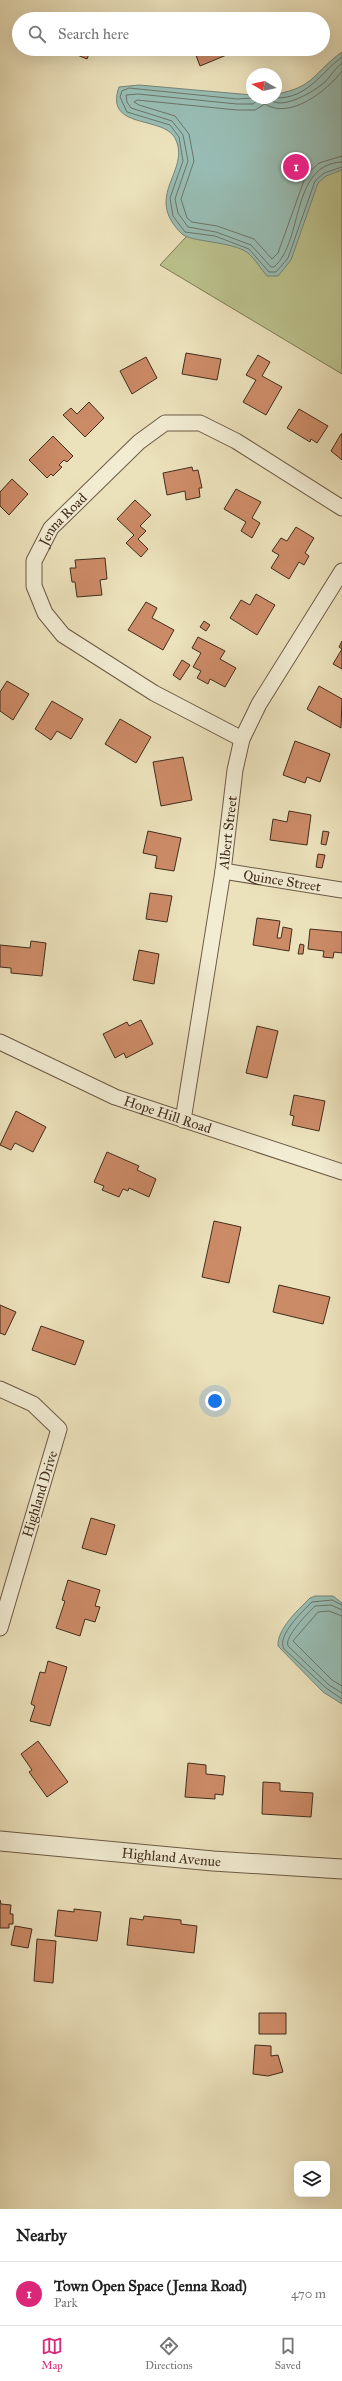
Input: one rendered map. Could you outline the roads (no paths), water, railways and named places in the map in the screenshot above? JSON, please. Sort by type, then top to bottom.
[{"type":"street","name":"Jenna Road","points":[[242,739],[154,693],[63,635],[45,613],[34,586],[34,561],[51,528],[139,442],[165,423],[200,423],[236,441],[342,508]]},
{"type":"street","name":"Albert Street","points":[[183,1120],[223,871],[235,770],[242,739],[259,704],[342,572]]},
{"type":"street","name":"Quince Street","points":[[223,871],[342,890]]},
{"type":"street","name":"Hope Hill Road","points":[[0,1042],[115,1097],[342,1172]]},
{"type":"street","name":"Highland Drive","points":[[0,1389],[33,1404],[59,1429],[0,1628]]},
{"type":"street","name":"Highland Avenue","points":[[0,1841],[213,1861],[342,1869]]},
{"type":"water","points":[[342,52],[342,170],[326,176],[318,183],[291,260],[278,276],[267,276],[251,255],[241,249],[193,239],[182,234],[171,220],[166,207],[167,195],[178,161],[179,150],[175,138],[168,131],[159,126],[136,120],[127,116],[120,110],[117,101],[119,87],[139,85],[246,94],[246,104],[282,104],[282,93],[299,88],[313,78]]},
{"type":"water","points":[[315,1596],[333,1596],[342,1603],[342,1704],[323,1692],[278,1646],[281,1633],[289,1620],[310,1598]]},
{"type":"place","name":"Town Open Space (Jenna Road)","points":[[296,167]]}]
